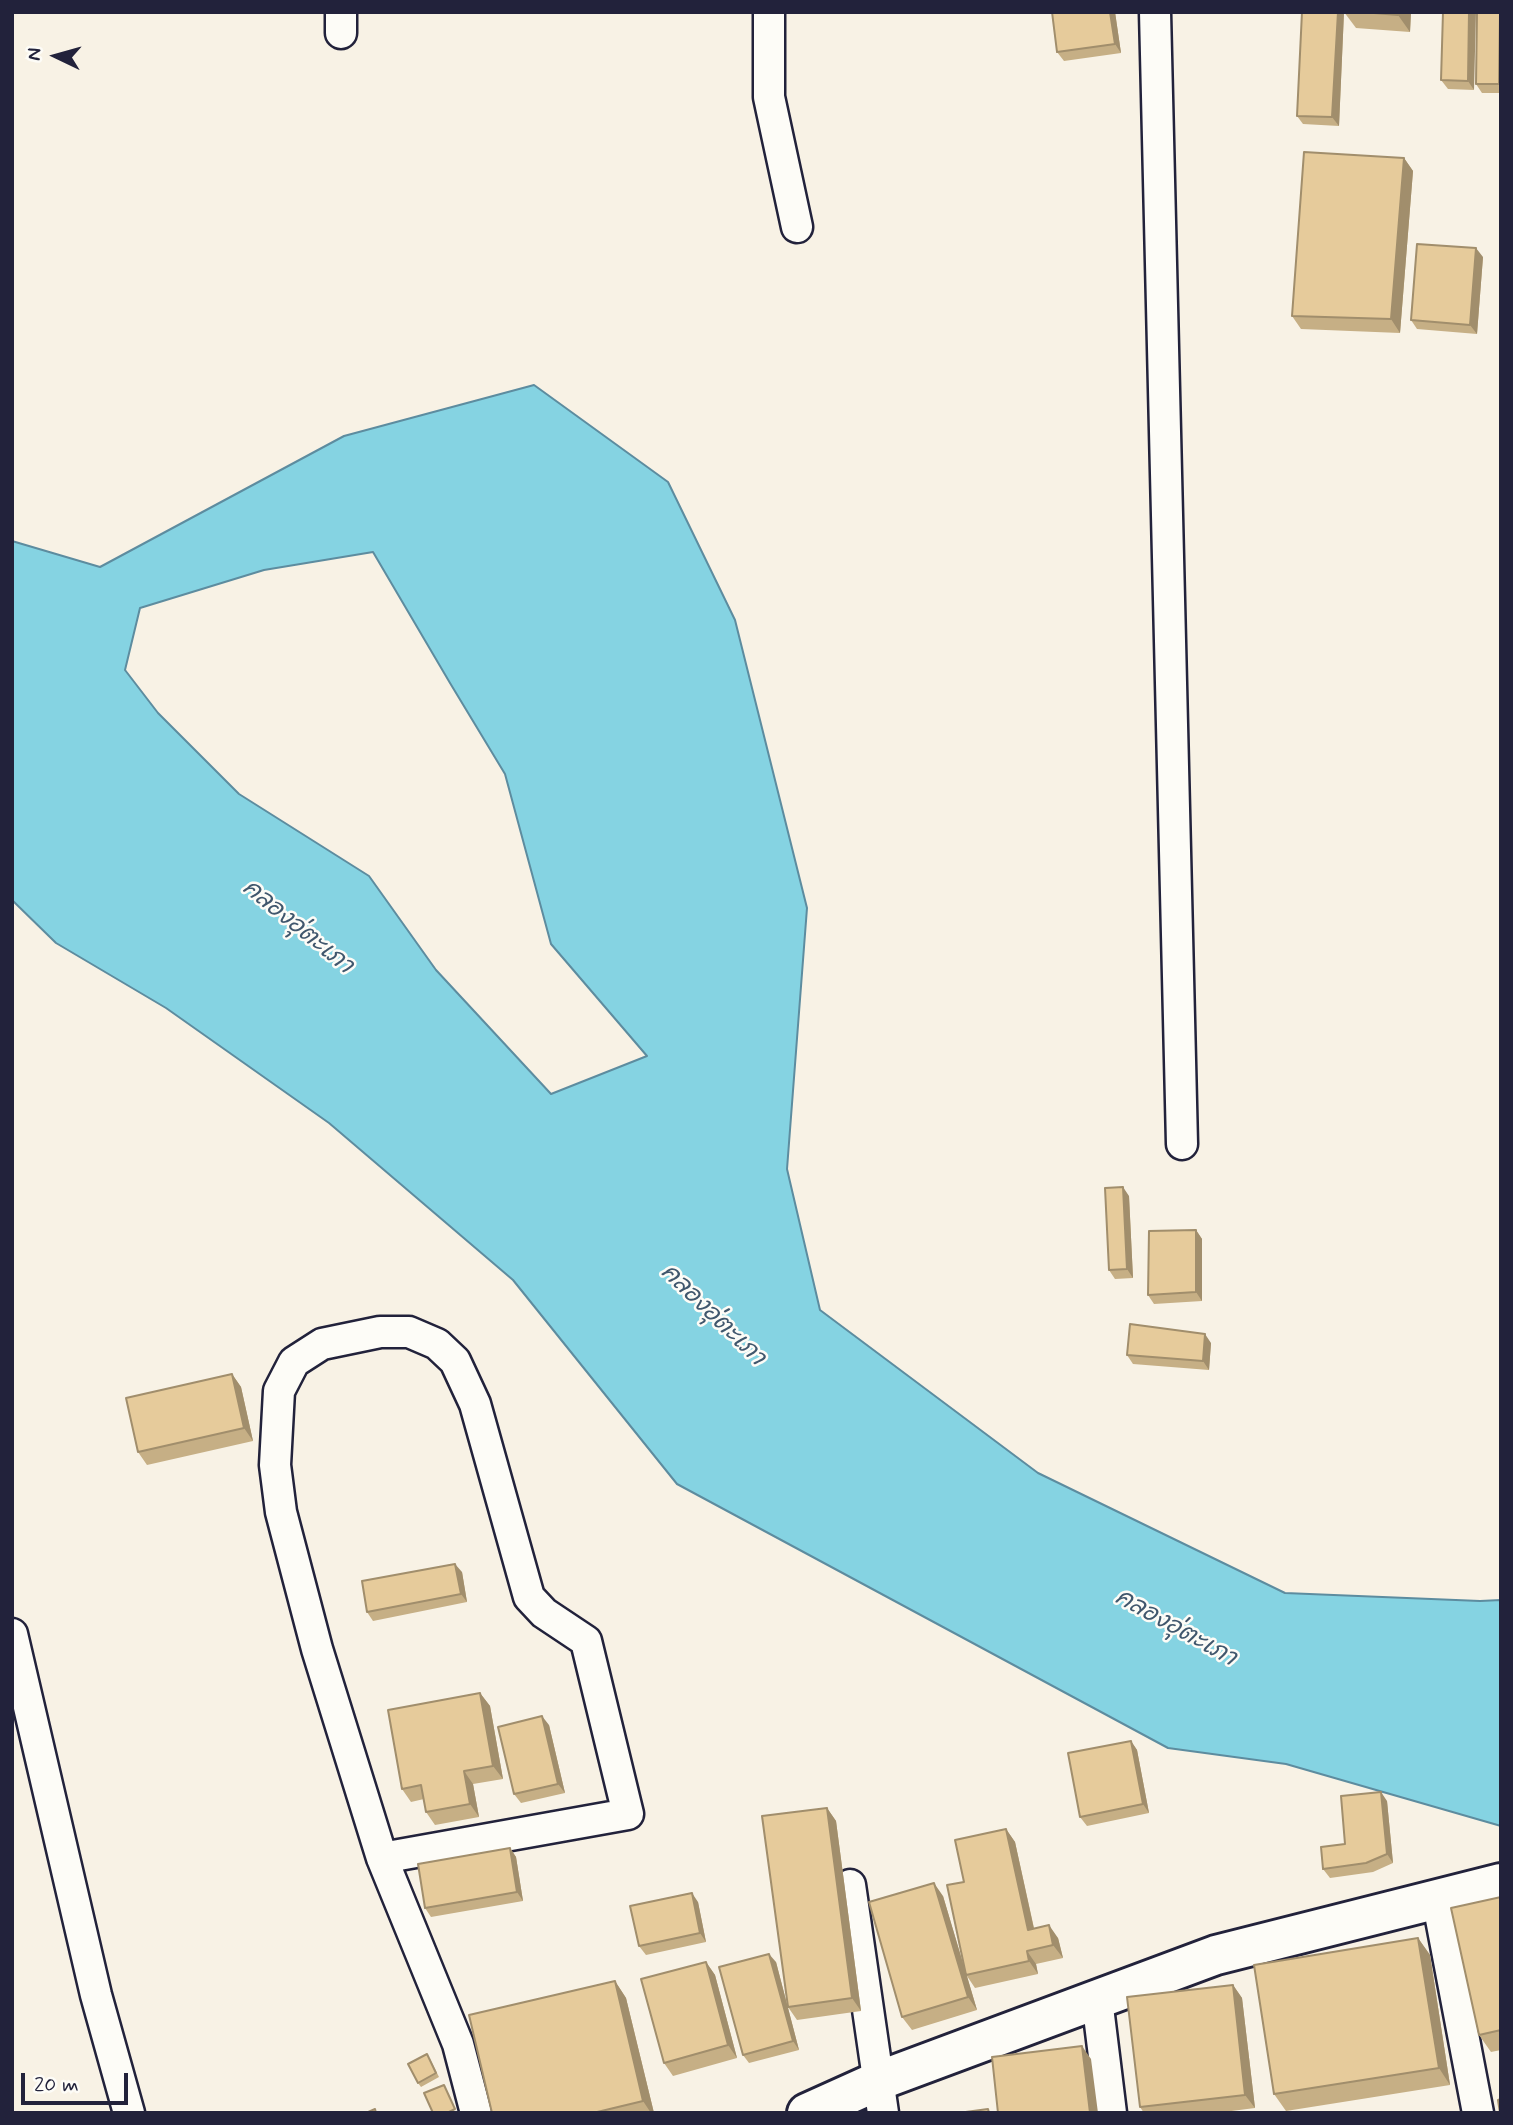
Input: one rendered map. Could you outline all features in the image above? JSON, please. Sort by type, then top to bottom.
[{"type":"street","points":[[769,12],[769,97],[797,227]]},
{"type":"street","points":[[1156,12],[1182,1144]]},
{"type":"street","points":[[382,1858],[628,1814],[586,1641],[544,1613],[528,1597],[475,1404],[455,1361],[437,1344],[409,1332],[380,1332],[322,1343],[294,1362],[279,1391],[275,1465],[281,1512],[317,1649],[382,1858],[458,2044],[476,2113]]},
{"type":"street","points":[[12,1634],[96,1994],[129,2113]]},
{"type":"street","points":[[807,2113],[880,2097],[1097,1999],[1216,1955],[1501,1883]]},
{"type":"street","points":[[850,1885],[880,2097]]},
{"type":"street","points":[[1437,1898],[1478,2113]]},
{"type":"street","points":[[1097,1999],[1111,2113]]},
{"type":"water","name":"คลองอุ่ตะเภา","points":[[534,385],[668,482],[735,620],[807,908],[787,1169],[820,1310],[1038,1473],[1285,1593],[1501,1600],[1501,1826],[1286,1764],[1168,1748],[677,1484],[513,1280],[329,1123],[166,1008],[56,943],[12,900],[12,541],[100,567],[344,436]],"holes":[[[373,552],[505,774],[551,944],[647,1056],[551,1094],[436,970],[369,876],[239,794],[158,713],[125,670],[140,608],[264,570]]]},
{"type":"building","points":[[1052,12],[1110,12],[1115,44],[1057,52]]},
{"type":"building","points":[[1302,12],[1338,12],[1332,117],[1297,116]]},
{"type":"building","points":[[1362,12],[1398,12],[1398,15]]},
{"type":"building","points":[[1443,12],[1469,12],[1468,81],[1441,80]]},
{"type":"building","points":[[1477,12],[1500,12],[1499,84],[1476,84]]},
{"type":"building","points":[[1304,152],[1404,158],[1391,319],[1292,316]]},
{"type":"building","points":[[1417,244],[1476,248],[1470,325],[1411,320]]},
{"type":"building","points":[[1123,1187],[1127,1269],[1109,1270],[1105,1188]]},
{"type":"building","points":[[1196,1230],[1196,1292],[1148,1295],[1149,1231]]},
{"type":"building","points":[[1130,1324],[1205,1334],[1203,1361],[1127,1355]]},
{"type":"building","points":[[232,1374],[244,1428],[138,1452],[126,1398]]},
{"type":"building","points":[[455,1564],[461,1594],[367,1612],[362,1581]]},
{"type":"building","points":[[480,1693],[493,1766],[464,1771],[470,1804],[426,1812],[421,1785],[402,1789],[388,1710]]},
{"type":"building","points":[[542,1716],[558,1784],[514,1794],[498,1727]]},
{"type":"building","points":[[1131,1741],[1143,1804],[1080,1817],[1068,1753]]},
{"type":"building","points":[[1381,1792],[1387,1854],[1366,1863],[1323,1869],[1321,1847],[1345,1844],[1341,1796]]},
{"type":"building","points":[[827,1808],[852,1998],[788,2007],[762,1816]]},
{"type":"building","points":[[1006,1829],[1028,1930],[1049,1925],[1053,1945],[1027,1951],[1029,1961],[966,1975],[947,1885],[964,1882],[955,1840]]},
{"type":"building","points":[[510,1848],[517,1892],[425,1908],[418,1864]]},
{"type":"building","points":[[934,1883],[968,1997],[902,2017],[869,1902]]},
{"type":"building","points":[[692,1893],[700,1933],[639,1946],[630,1906]]},
{"type":"building","points":[[1501,1897],[1501,2030],[1479,2035],[1451,1908]]},
{"type":"building","points":[[1418,1938],[1439,2068],[1274,2094],[1254,1965]]},
{"type":"building","points":[[769,1954],[793,2041],[743,2055],[719,1967]]},
{"type":"building","points":[[706,1962],[728,2045],[664,2063],[641,1979]]},
{"type":"building","points":[[615,1981],[643,2101],[593,2113],[492,2113],[469,2015]]},
{"type":"building","points":[[1233,1985],[1245,2095],[1140,2107],[1127,1997]]},
{"type":"building","points":[[1082,2046],[1090,2113],[998,2113],[992,2057]]},
{"type":"building","points":[[427,2054],[436,2073],[418,2083],[408,2064]]},
{"type":"building","points":[[444,2085],[455,2109],[447,2113],[433,2113],[424,2093]]},
{"type":"building","points":[[988,2109],[989,2113],[958,2113]]}]
